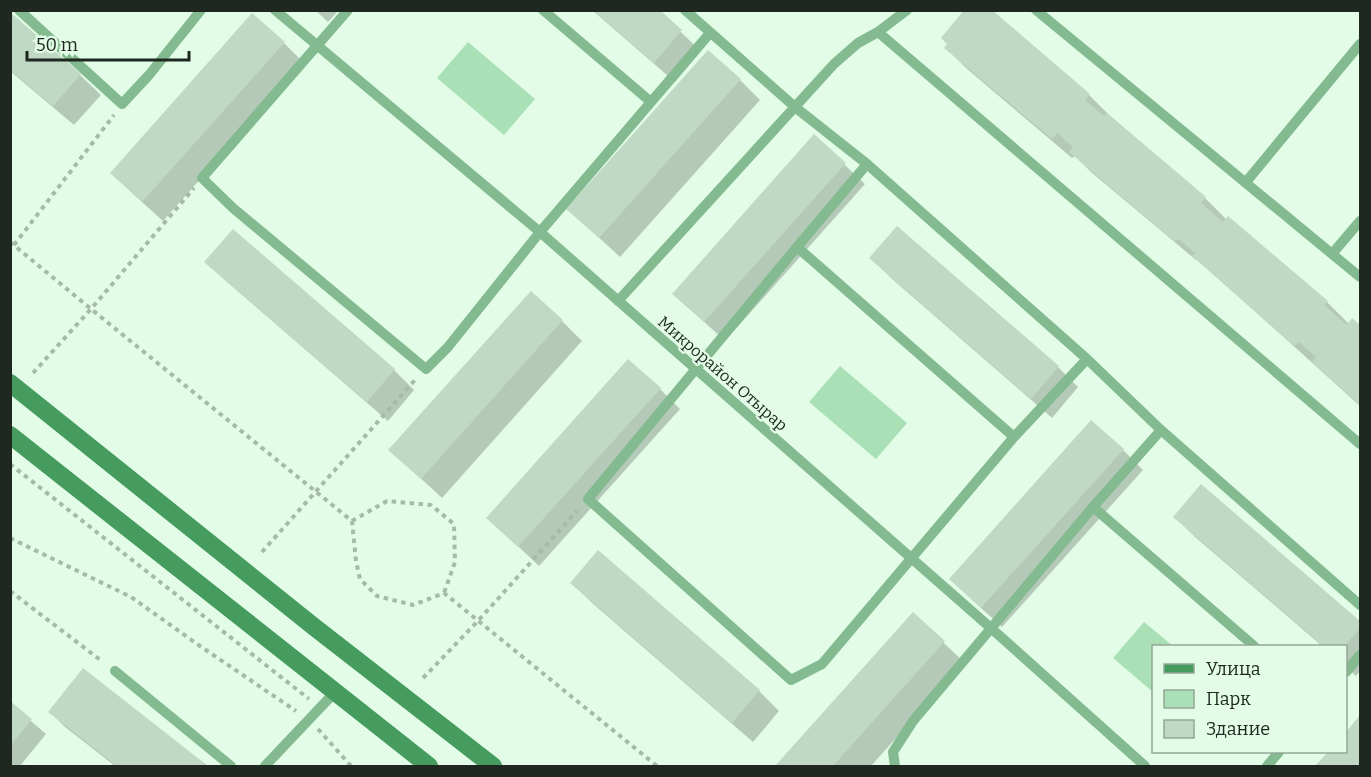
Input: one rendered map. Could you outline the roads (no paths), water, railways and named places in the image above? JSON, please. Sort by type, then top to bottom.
[{"type":"street","points":[[10,383],[321,633],[493,766]]},
{"type":"street","points":[[10,435],[429,766]]},
{"type":"lane","points":[[19,10],[122,104],[149,75],[201,10]]},
{"type":"lane","name":"Микрорайон Отырар","points":[[274,10],[540,232],[1145,766]]},
{"type":"lane","points":[[348,10],[202,178],[233,208],[426,369],[448,347],[540,232],[710,33]]},
{"type":"lane","points":[[543,10],[651,102]]},
{"type":"lane","points":[[685,10],[795,107],[867,164],[1087,359],[1161,430],[1360,605]]},
{"type":"lane","points":[[618,301],[834,64],[858,43],[878,32],[907,10]]},
{"type":"lane","points":[[1036,10],[1360,276]]},
{"type":"lane","points":[[878,32],[1360,444]]},
{"type":"lane","points":[[1245,182],[1360,44]]},
{"type":"lane","points":[[867,164],[588,499],[791,680],[822,664],[1014,437],[1087,359]]},
{"type":"lane","points":[[1332,254],[1360,221]]},
{"type":"lane","points":[[797,247],[1014,437]]},
{"type":"lane","points":[[895,766],[893,752],[913,721],[1093,507],[1161,430]]},
{"type":"lane","points":[[1093,507],[1253,645]]},
{"type":"lane","points":[[1347,671],[1360,655]]},
{"type":"lane","points":[[115,671],[231,766]]},
{"type":"lane","points":[[265,766],[335,692]]},
{"type":"lane","points":[[1267,766],[1278,753]]}]
